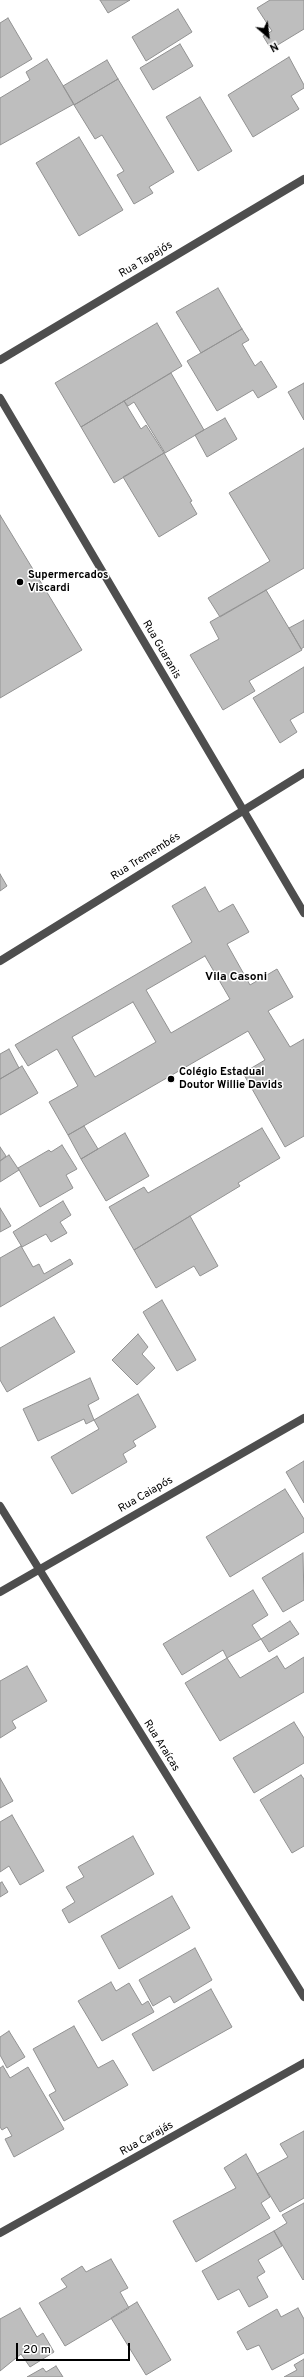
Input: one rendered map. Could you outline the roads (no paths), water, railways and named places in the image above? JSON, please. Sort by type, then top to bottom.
[{"type":"street","name":"Rua Tapajós","points":[[0,360],[304,179]]},
{"type":"street","name":"Rua Guaranis","points":[[0,398],[304,912]]},
{"type":"street","name":"Rua Tremembés","points":[[0,961],[242,809],[304,773]]},
{"type":"street","name":"Rua Caiapós","points":[[0,1592],[304,1418]]},
{"type":"street","name":"Rua Araícas","points":[[0,1506],[304,1997]]},
{"type":"street","name":"Rua Carajás","points":[[0,2233],[304,2063]]},
{"type":"place","name":"Supermercados Viscardi","points":[[20,582]]},
{"type":"place","name":"Colégio Estadual Doutor Willie Davids","points":[[171,1079]]},
{"type":"district","name":"Vila Casoni","points":[[236,978]]}]
